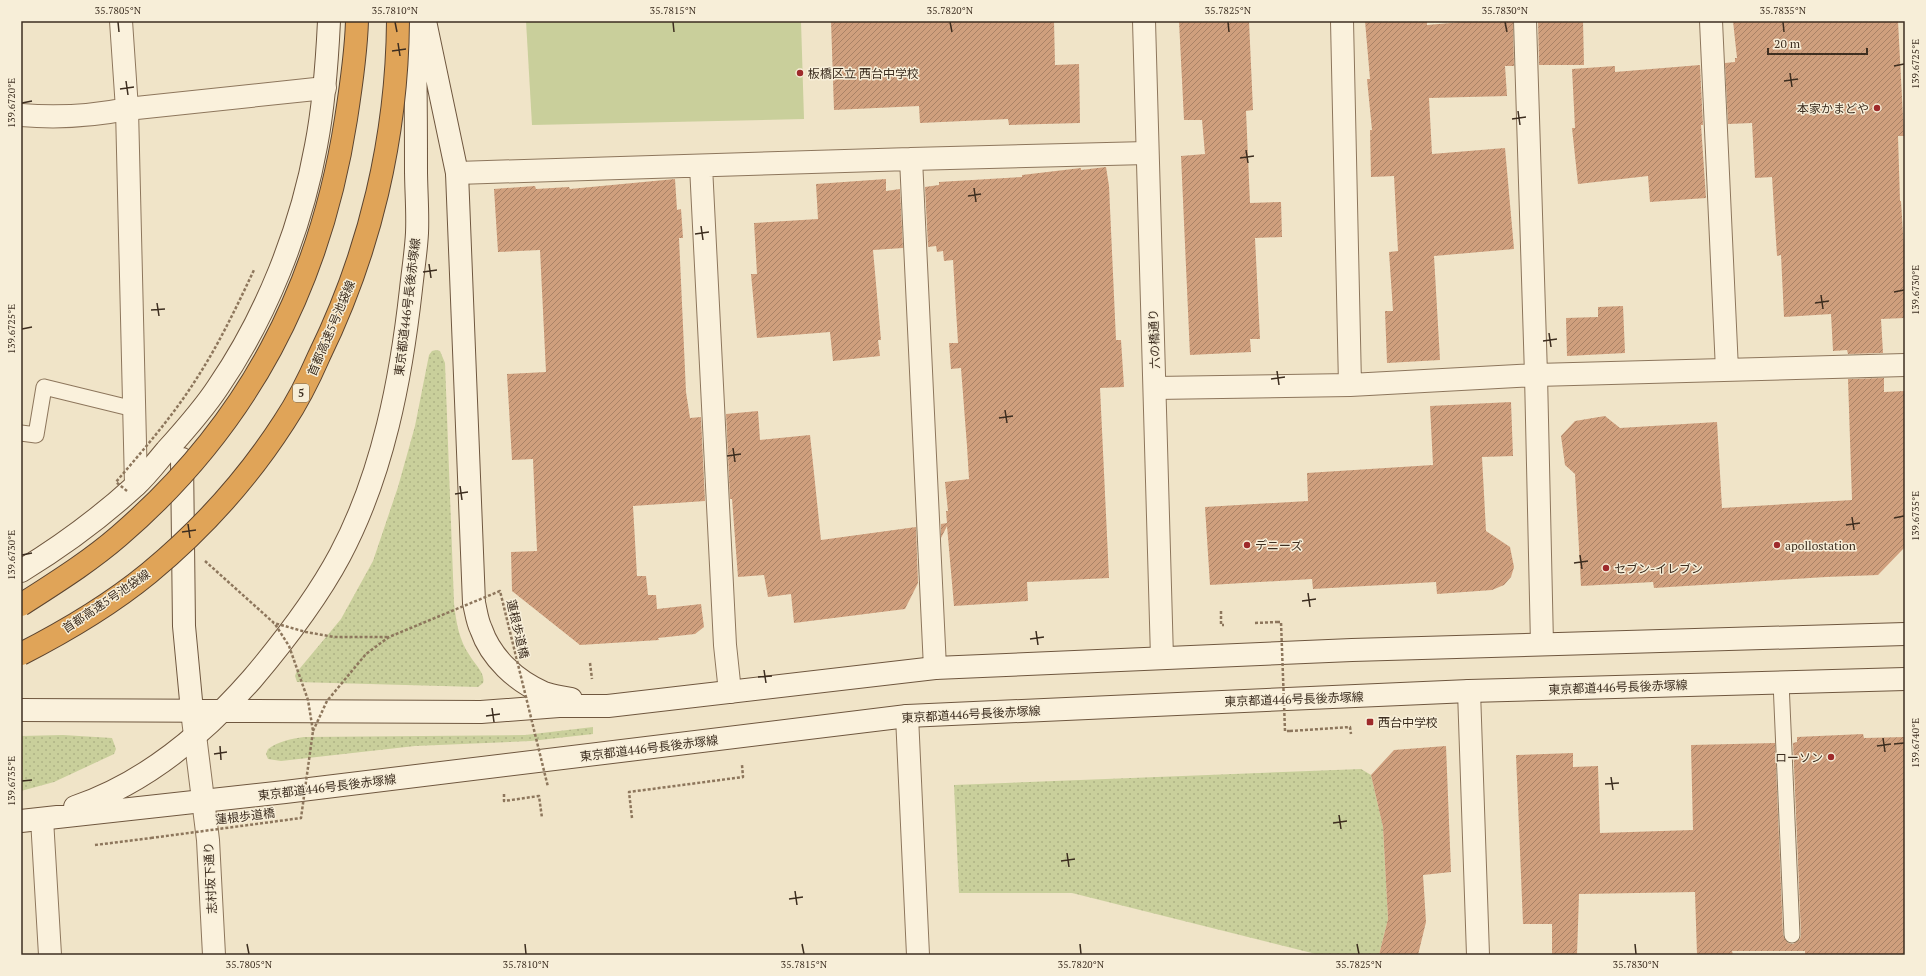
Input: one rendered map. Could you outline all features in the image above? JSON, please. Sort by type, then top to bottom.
[{"type":"highway","points":[[21,605],[93,557],[119,536],[168,490],[219,429],[266,359],[302,287],[330,197],[343,140],[352,86],[357,21]]},
{"type":"highway","name":"首都高速5号池袋線","points":[[21,654],[84,618],[149,573],[176,549],[229,495],[256,462],[285,421],[307,382],[344,302],[360,258],[375,208],[394,95],[398,21]]},
{"type":"main road","points":[[121,21],[127,109],[134,409],[127,486]]},
{"type":"main road","points":[[24,567],[80,532],[181,434],[218,387],[253,328],[282,267],[303,204],[316,147],[325,88],[329,21]]},
{"type":"main road","name":"東京都道446号長後赤塚線","points":[[31,820],[97,800],[137,779],[194,739],[224,711],[280,646],[310,605],[333,567],[364,501],[383,445],[396,388],[406,332],[417,233],[414,21]]},
{"type":"main road","points":[[425,21],[457,173],[471,576],[474,603],[481,630],[492,651],[509,671],[526,684],[545,693],[608,706]]},
{"type":"main road","name":"六の橋通り","points":[[1144,21],[1162,658]]},
{"type":"main road","points":[[1342,21],[1350,385]]},
{"type":"main road","points":[[1525,21],[1536,375],[1542,644]]},
{"type":"main road","points":[[1711,21],[1727,370]]},
{"type":"main road","points":[[21,115],[43,117],[102,114],[127,109],[325,88]]},
{"type":"main road","points":[[457,173],[911,158],[1147,153]]},
{"type":"main road","points":[[911,158],[935,668]]},
{"type":"main road","points":[[701,166],[725,645],[730,692]]},
{"type":"main road","points":[[1155,388],[1350,385],[1536,375],[1905,365]]},
{"type":"main road","name":"志村坂下通り","points":[[181,434],[184,626],[194,739],[204,802],[208,840],[214,955]]},
{"type":"main road","points":[[21,710],[481,712],[559,706],[608,706],[935,668],[1542,644],[1905,634]]},
{"type":"main road","name":"東京都道446号長後赤塚線","points":[[31,820],[204,802],[907,716],[1470,691],[1905,679]]},
{"type":"main road","points":[[1470,691],[1478,955]]},
{"type":"main road","points":[[907,716],[918,955]]},
{"type":"main road","points":[[31,820],[50,955]]},
{"type":"lane","points":[[21,433],[36,435],[44,387],[134,409]]},
{"type":"lane","points":[[1781,682],[1792,935]]},
{"type":"path","points":[[127,486],[161,430],[195,380],[226,326],[254,270]]},
{"type":"path","name":"蓮根歩道橋","points":[[95,845],[301,818],[313,730],[308,700],[289,646],[274,623],[204,560]]},
{"type":"path","name":"蓮根歩道橋","points":[[313,730],[327,700],[366,654],[390,636],[500,591],[548,787],[556,786]]},
{"type":"path","points":[[1221,611],[1221,625],[1230,625]]},
{"type":"path","points":[[1277,622],[1281,622],[1285,731],[1350,727],[1351,734]]},
{"type":"path","name":"蓮根歩道橋","points":[[274,623],[306,632],[334,637],[390,636]]},
{"type":"path","points":[[585,679],[592,679],[590,663]]},
{"type":"path","points":[[632,818],[629,792],[743,777],[741,763]]},
{"type":"path","points":[[508,800],[539,796],[542,818]]},
{"type":"green space","points":[[526,21],[801,21],[804,119],[532,125]]},
{"type":"green space","points":[[432,351],[440,351],[445,363],[454,603],[457,624],[463,644],[481,672],[483,676],[483,683],[478,687],[297,682],[295,676],[296,673],[341,619],[373,561],[398,487],[415,426],[429,355]]},
{"type":"green space","points":[[593,727],[593,734],[531,741],[415,746],[281,761],[268,759],[266,754],[268,749],[276,744],[304,737],[525,735]]},
{"type":"green space","points":[[63,735],[112,738],[116,749],[114,754],[54,782],[21,791],[21,736]]},
{"type":"green space","points":[[1361,769],[1371,775],[1383,827],[1388,919],[1379,955],[1320,955],[1072,893],[959,893],[954,785]]},
{"type":"building","points":[[831,21],[1054,21],[1055,65],[1079,64],[1080,123],[1009,125],[1008,119],[920,123],[919,106],[834,110]]},
{"type":"building","points":[[1179,21],[1249,21],[1253,110],[1246,111],[1250,203],[1281,202],[1282,237],[1255,238],[1260,339],[1250,339],[1251,352],[1190,355],[1181,156],[1205,154],[1202,120],[1184,120]]},
{"type":"building","points":[[1365,21],[1427,21],[1427,25],[1474,21],[1513,21],[1514,66],[1505,66],[1507,96],[1429,98],[1432,154],[1505,148],[1514,249],[1434,256],[1440,360],[1387,363],[1385,311],[1393,311],[1389,252],[1398,251],[1394,176],[1371,177],[1370,130],[1372,130],[1367,79],[1370,79]]},
{"type":"building","points":[[1538,21],[1583,21],[1584,65],[1539,65]]},
{"type":"building","points":[[1733,21],[1898,21],[1904,136],[1898,136],[1900,201],[1905,265],[1905,318],[1881,319],[1883,353],[1848,354],[1847,350],[1833,351],[1831,314],[1784,317],[1781,255],[1777,256],[1772,177],[1755,178],[1752,123],[1728,124],[1725,63],[1735,62],[1735,58],[1737,58]]},
{"type":"building","points":[[1700,65],[1703,125],[1701,125],[1706,198],[1650,202],[1648,176],[1578,184],[1572,128],[1575,128],[1572,69],[1615,66],[1615,72]]},
{"type":"building","points":[[1106,167],[1109,186],[1116,340],[1121,340],[1124,387],[1100,388],[1109,578],[1027,582],[1028,601],[954,606],[947,526],[941,538],[941,524],[947,523],[946,511],[948,511],[945,482],[969,479],[967,446],[961,368],[951,369],[949,343],[958,343],[953,260],[944,261],[943,251],[937,252],[936,246],[928,247],[925,187],[939,185],[939,182],[1022,177],[1022,175],[1081,168],[1081,170]]},
{"type":"building","points":[[675,179],[677,210],[681,209],[683,238],[679,238],[686,392],[690,418],[701,417],[705,501],[633,506],[637,576],[646,576],[648,595],[656,595],[657,609],[701,604],[704,627],[695,634],[658,638],[659,640],[580,645],[512,591],[511,552],[537,551],[533,459],[512,460],[507,374],[546,372],[540,250],[498,252],[494,189],[535,186],[536,189],[569,187],[570,189]]},
{"type":"building","points":[[886,179],[886,191],[900,189],[903,248],[873,250],[881,340],[878,340],[880,356],[833,361],[830,332],[757,338],[751,274],[757,274],[754,223],[818,219],[816,184]]},
{"type":"building","points":[[1623,306],[1625,353],[1567,356],[1566,318],[1598,317],[1598,307]]},
{"type":"building","points":[[1884,378],[1884,392],[1904,391],[1905,547],[1878,575],[1654,588],[1653,582],[1581,586],[1575,474],[1565,465],[1561,436],[1575,421],[1605,416],[1620,428],[1717,422],[1722,508],[1852,500],[1848,379]]},
{"type":"building","points":[[1511,402],[1513,456],[1482,457],[1486,531],[1510,547],[1514,567],[1511,577],[1504,585],[1492,590],[1437,594],[1436,582],[1313,589],[1312,579],[1210,585],[1205,507],[1308,501],[1307,473],[1433,465],[1430,406]]},
{"type":"building","points":[[758,411],[760,440],[810,435],[821,540],[916,527],[918,583],[905,609],[794,623],[791,594],[768,597],[764,575],[738,577],[732,499],[730,499],[726,414]]},
{"type":"building","points":[[1863,734],[1864,738],[1905,737],[1905,955],[1805,955],[1805,951],[1732,951],[1733,955],[1697,955],[1695,892],[1579,894],[1577,955],[1552,955],[1552,924],[1523,924],[1516,755],[1573,753],[1573,767],[1598,766],[1600,833],[1693,830],[1691,745],[1775,743],[1783,935],[1788,943],[1793,944],[1800,939],[1801,935],[1793,743],[1797,742],[1797,737]]},
{"type":"building","points":[[1446,746],[1451,872],[1423,875],[1426,922],[1418,955],[1379,955],[1388,919],[1383,827],[1371,775],[1394,750]]},
{"type":"place","name":"板橋区立 西台中学校","points":[[800,73]]},
{"type":"place","name":"本家かまどや","points":[[1877,108]]},
{"type":"place","name":"デニーズ","points":[[1247,545]]},
{"type":"place","name":"apollostation","points":[[1777,545]]},
{"type":"place","name":"セブン-イレブン","points":[[1606,568]]},
{"type":"place","name":"西台中学校","points":[[1370,722]]},
{"type":"place","name":"ローソン","points":[[1831,757]]}]
